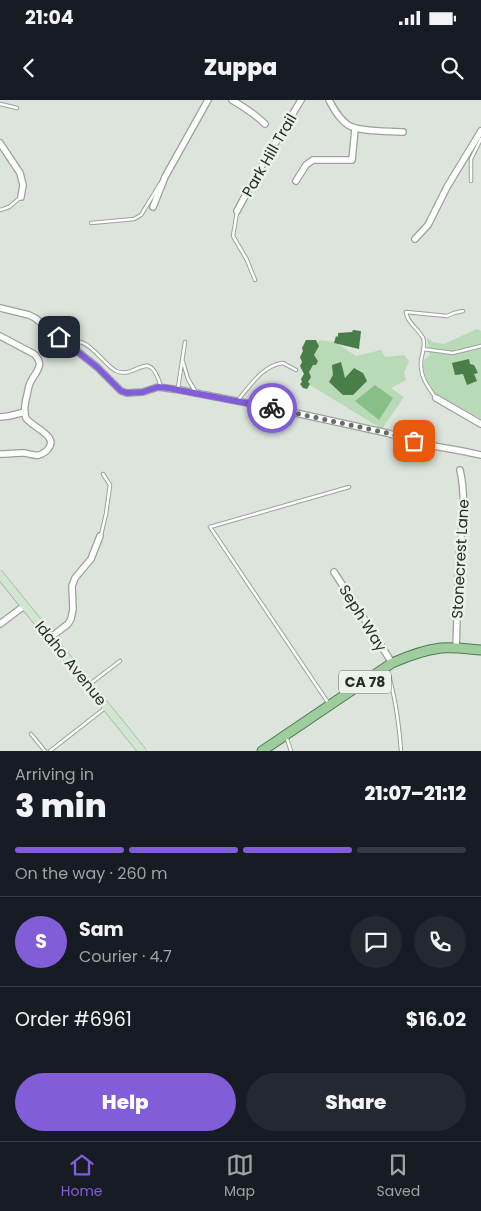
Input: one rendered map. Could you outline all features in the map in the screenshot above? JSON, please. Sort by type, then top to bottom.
[{"type":"main road","name":"CA 78","points":[[262,751],[272,748],[286,735],[330,705],[389,665],[409,655],[425,650],[442,648],[481,650]]},
{"type":"street","points":[[153,207],[166,177],[208,100]]},
{"type":"street","points":[[232,100],[248,109],[265,124]]},
{"type":"street","name":"Park Hill Trail","points":[[237,211],[301,100]]},
{"type":"street","points":[[330,100],[337,114],[347,125],[355,128],[403,132]]},
{"type":"street","points":[[296,181],[306,165],[313,160],[352,160],[355,128]]},
{"type":"street","points":[[415,239],[428,225],[447,187],[481,131]]},
{"type":"street","points":[[0,143],[20,174],[23,185],[21,197]]},
{"type":"street","points":[[0,308],[35,318],[97,367],[121,391],[127,393],[143,392],[153,388],[197,393],[387,433],[428,445],[481,455]]},
{"type":"street","points":[[0,336],[37,357],[40,365],[39,370],[29,386],[24,408],[26,418],[30,424],[44,432],[50,441],[48,450],[38,455],[24,453],[0,454]]},
{"type":"street","points":[[436,398],[481,424]]},
{"type":"street","points":[[0,417],[8,417],[25,412]]},
{"type":"street","name":"Stonecrest Lane","points":[[456,649],[459,558],[464,498],[460,470]]},
{"type":"street","points":[[51,638],[68,624],[71,619],[73,609],[72,586],[75,578],[91,559],[100,536]]},
{"type":"street","name":"Seph Way","points":[[334,572],[365,620],[389,665]]},
{"type":"street","name":"Idaho Avenue","points":[[0,575],[142,751]]},
{"type":"street","points":[[0,624],[24,606]]},
{"type":"lane","points":[[0,104],[17,108]]},
{"type":"lane","points":[[471,180],[471,159],[481,139]]},
{"type":"lane","points":[[91,223],[134,220],[141,215],[166,177]]},
{"type":"lane","points":[[0,210],[9,208],[21,197]]},
{"type":"lane","points":[[237,211],[233,236],[256,280]]},
{"type":"lane","points":[[436,398],[422,376],[423,338],[407,319],[406,312],[447,316],[463,311]]},
{"type":"lane","points":[[71,346],[78,342],[83,343],[114,370],[119,372],[127,372],[142,366],[148,366],[156,372],[161,388]]},
{"type":"lane","points":[[178,390],[185,342]]},
{"type":"lane","points":[[423,349],[453,354],[481,346]]},
{"type":"lane","points":[[182,361],[188,379],[197,393]]},
{"type":"lane","points":[[237,401],[261,374],[272,366],[283,363],[296,370]]},
{"type":"lane","points":[[100,536],[106,514],[110,485],[103,474]]},
{"type":"lane","points":[[330,705],[210,528],[348,487]]},
{"type":"lane","points":[[89,685],[120,662]]},
{"type":"lane","points":[[389,665],[401,751]]},
{"type":"lane","points":[[50,751],[106,707]]},
{"type":"lane","points":[[31,734],[45,751]]},
{"type":"lane","points":[[286,735],[291,751]]},
{"type":"shaded area","points":[[477,329],[481,331],[481,419],[431,391],[423,367],[424,360],[430,355],[427,338],[433,342],[444,344]]},
{"type":"shaded area","points":[[319,340],[335,342],[356,356],[381,350],[385,357],[404,355],[409,361],[404,373],[406,380],[391,388],[404,397],[382,429],[305,382]]},
{"type":"shaded area","points":[[375,385],[393,398],[379,420],[355,401]]},
{"type":"building","points":[[353,330],[361,331],[359,349],[334,343],[338,333],[352,332]]},
{"type":"building","points":[[306,340],[316,340],[319,346],[314,355],[318,361],[309,372],[311,377],[307,389],[303,388],[300,384],[304,374],[300,366],[302,362],[300,357]]},
{"type":"building","points":[[469,359],[470,364],[474,365],[478,373],[474,374],[477,381],[467,385],[463,374],[455,375],[452,363]]},
{"type":"building","points":[[341,362],[345,378],[354,368],[363,373],[367,381],[353,395],[343,395],[329,382],[333,375],[332,365]]},
{"type":"way so far","points":[[272,408],[387,433],[414,441]]},
{"type":"route","points":[[59,337],[97,367],[121,391],[127,393],[143,392],[158,387],[168,388],[272,408]]}]
